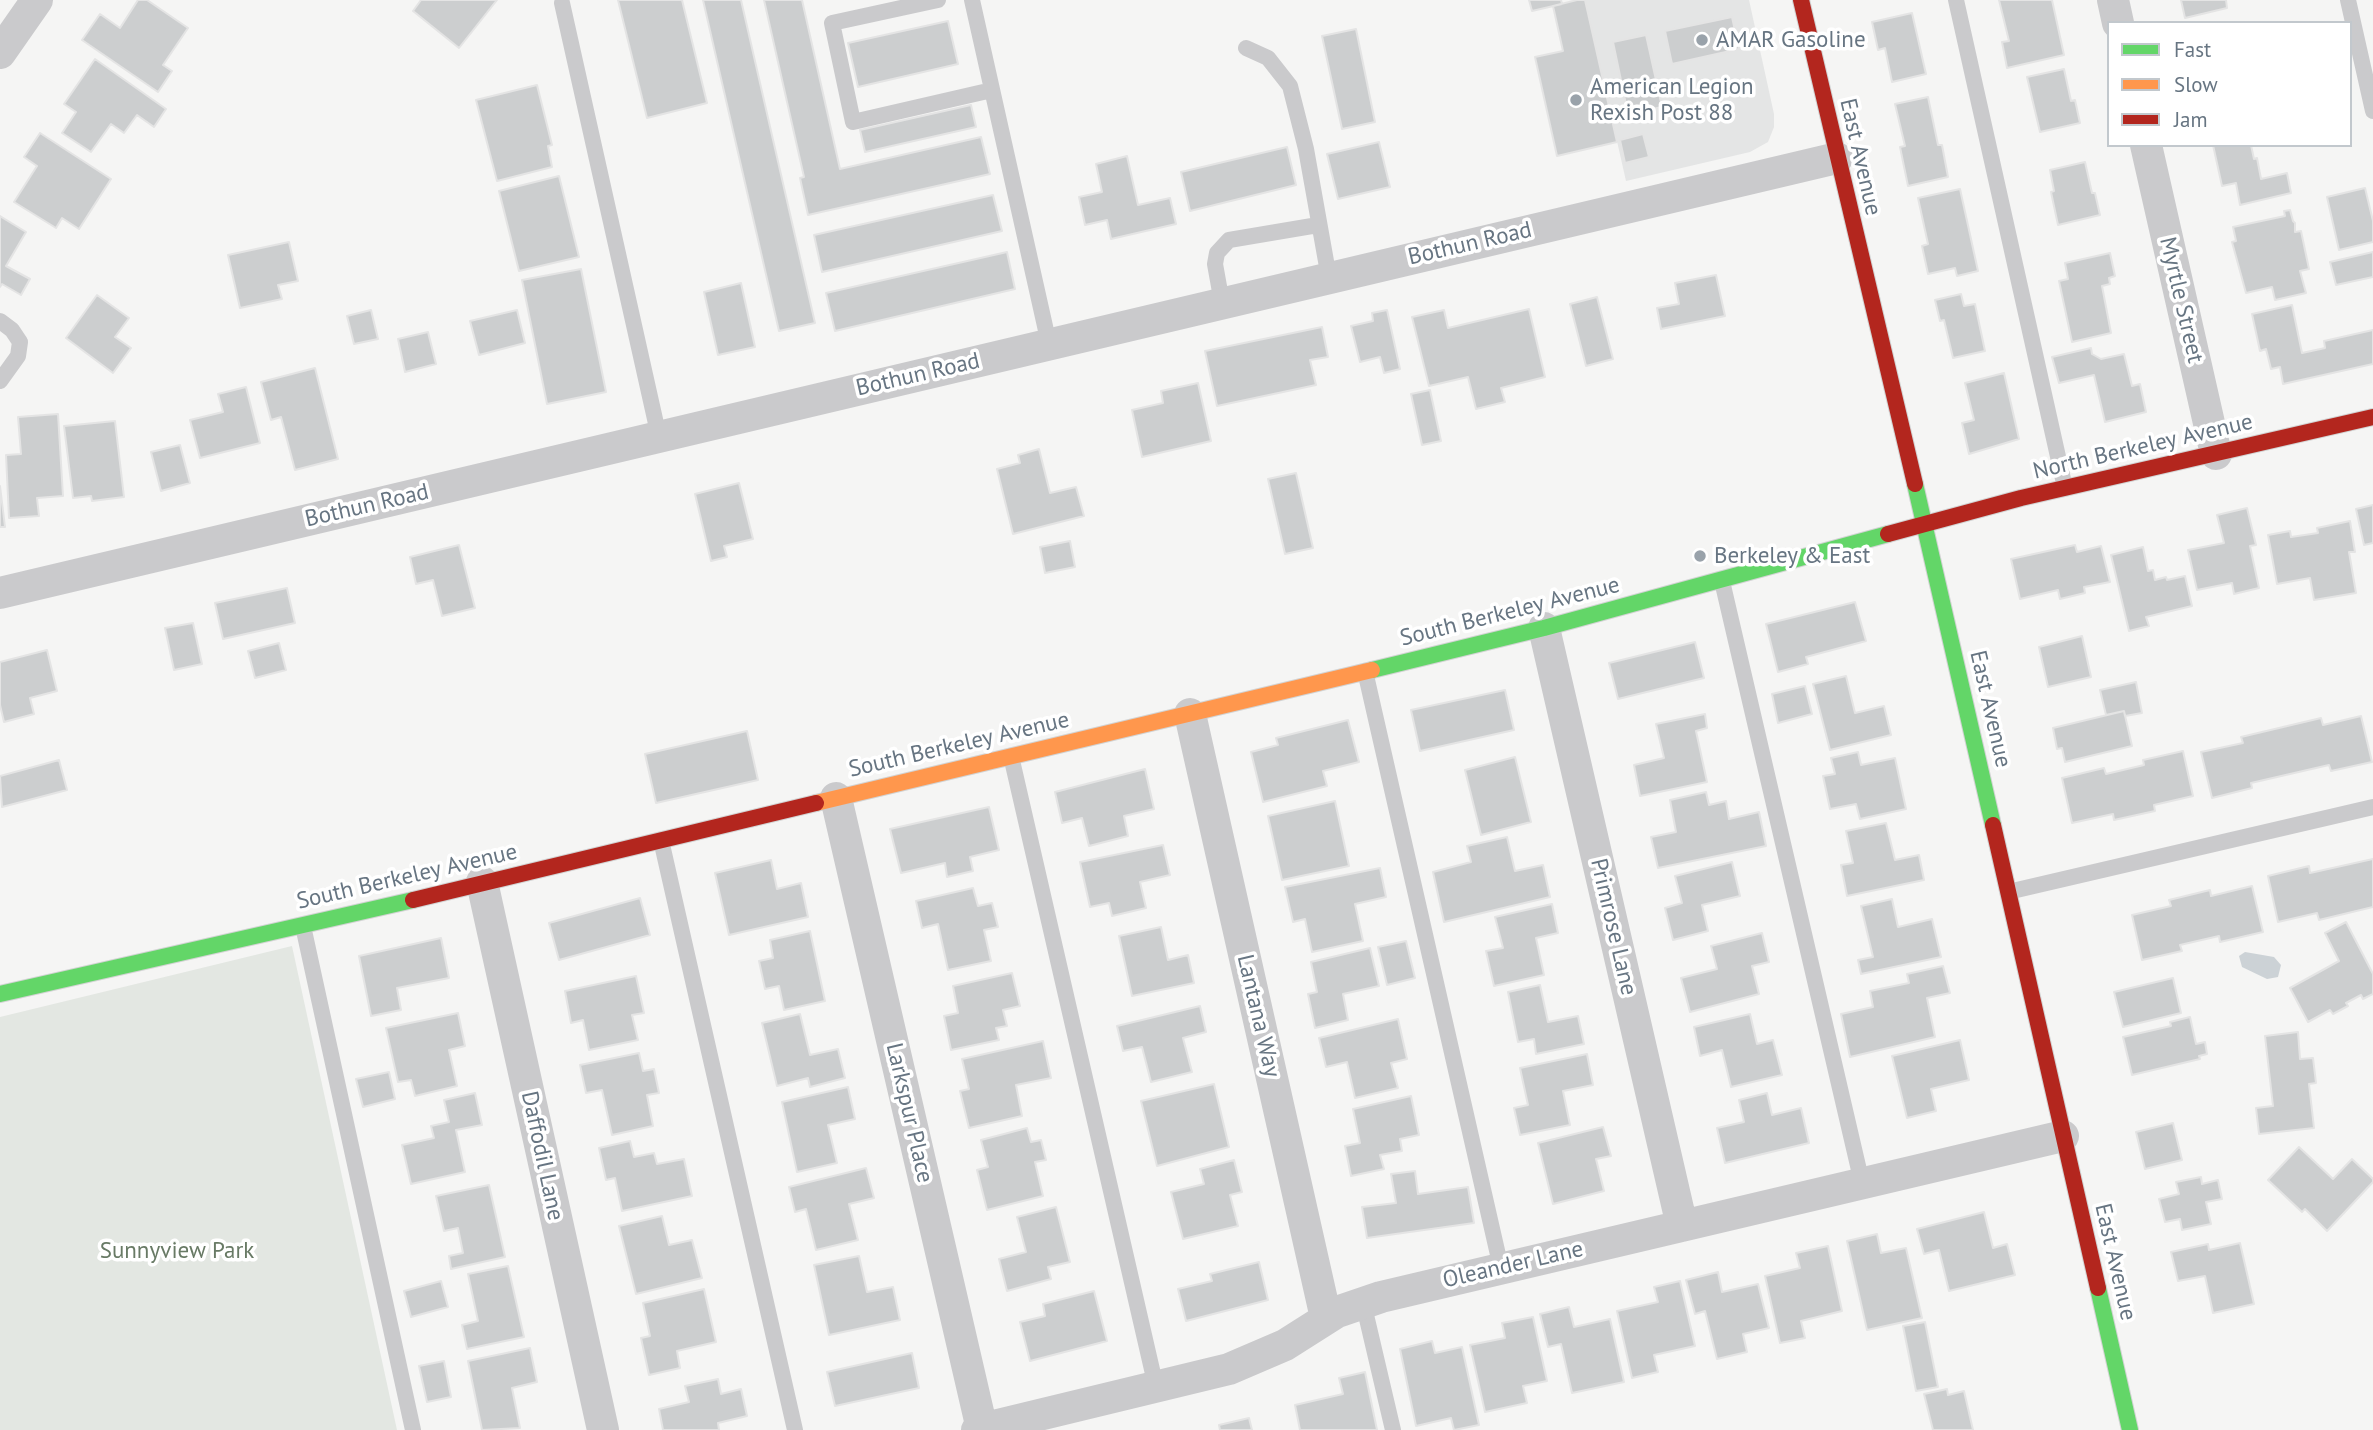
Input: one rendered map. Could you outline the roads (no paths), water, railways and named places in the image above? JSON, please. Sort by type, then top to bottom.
[{"type":"street","points":[[0,53],[37,0]]},
{"type":"street","name":"East Avenue","points":[[1801,0],[1925,525],[2130,1430]]},
{"type":"street","points":[[2113,0],[2118,21]]},
{"type":"street","name":"Myrtle Street","points":[[2146,147],[2216,454]]},
{"type":"street","name":"Bothun Road","points":[[0,593],[1837,158]]},
{"type":"street","name":"North Berkeley Avenue","points":[[1925,525],[2065,488],[2373,417]]},
{"type":"street","name":"South Berkeley Avenue","points":[[0,994],[302,926],[1544,628],[1925,525]]},
{"type":"street","name":"Primrose Lane","points":[[1544,628],[1682,1226]]},
{"type":"street","name":"Lantana Way","points":[[1190,714],[1326,1318]]},
{"type":"street","name":"Larkspur Place","points":[[836,798],[979,1429]]},
{"type":"street","name":"Daffodil Lane","points":[[482,882],[603,1430]]},
{"type":"street","name":"Oleander Lane","points":[[979,1429],[1229,1369],[1285,1345],[1326,1318],[1363,1302],[2063,1136]]},
{"type":"lane","points":[[938,0],[832,23],[853,122],[992,90]]},
{"type":"lane","points":[[972,0],[1049,345]]},
{"type":"lane","points":[[1956,0],[2065,488]]},
{"type":"lane","points":[[2348,0],[2373,111]]},
{"type":"lane","points":[[562,3],[659,437]]},
{"type":"lane","points":[[1246,48],[1268,58],[1290,86],[1306,149],[1329,278]]},
{"type":"lane","points":[[1222,303],[1215,264],[1217,253],[1228,240],[1318,225]]},
{"type":"lane","points":[[0,321],[12,330],[20,342],[18,356],[0,382]]},
{"type":"lane","points":[[1723,581],[1861,1183]]},
{"type":"lane","points":[[1365,671],[1501,1268]]},
{"type":"lane","points":[[1012,756],[1156,1387]]},
{"type":"lane","points":[[2008,892],[2373,807]]},
{"type":"lane","points":[[660,840],[794,1430]]},
{"type":"lane","points":[[302,926],[413,1430]]},
{"type":"lane","points":[[1363,1302],[1393,1430]]},
{"type":"place","name":"AMAR Gasoline","points":[[1702,40]]},
{"type":"place","name":"American Legion Rexish Post 88","points":[[1576,100]]},
{"type":"place","name":"Berkeley & East","points":[[1700,556]]},
{"type":"park label","name":"Sunnyview Park","points":[[177,1251]]}]
